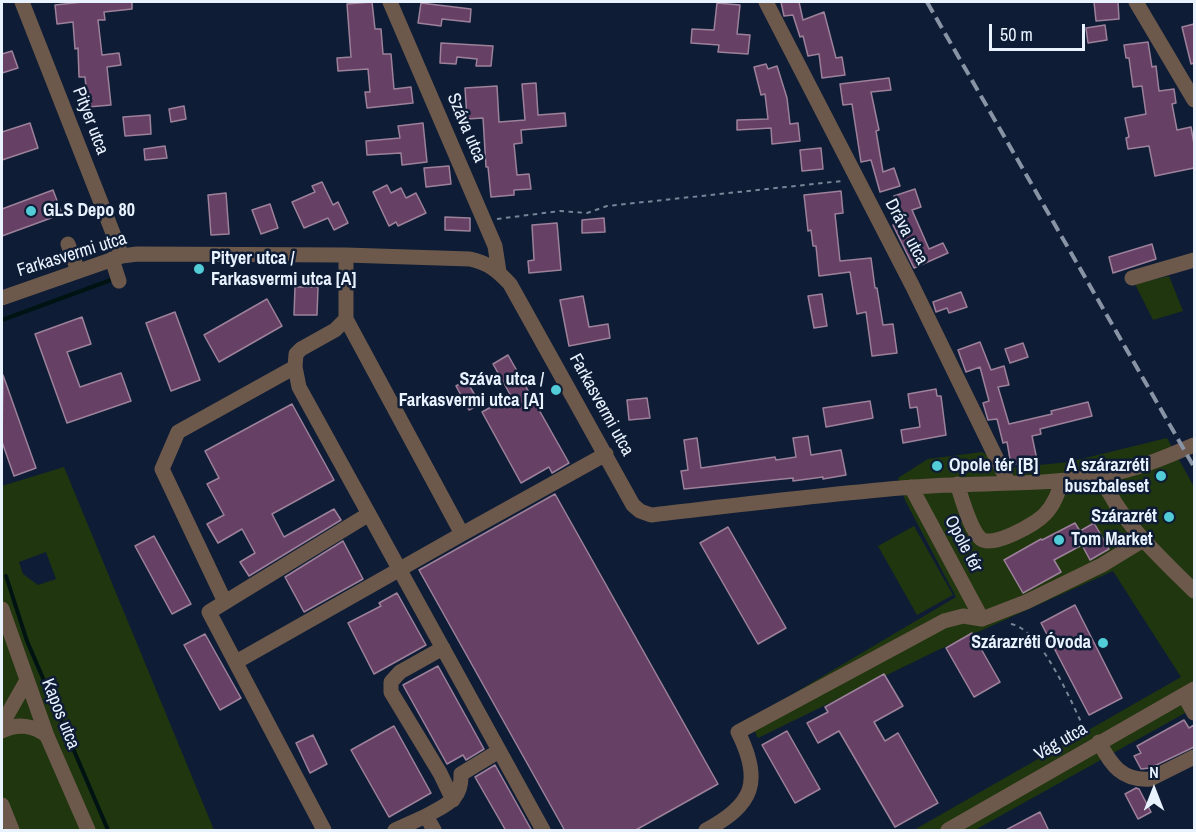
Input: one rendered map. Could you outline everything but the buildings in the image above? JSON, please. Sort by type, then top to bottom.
[{"type":"street","name":"Pityer utca","points":[[22,2],[117,257],[119,281]]},
{"type":"street","name":"Száva utca","points":[[390,2],[485,220],[495,246],[499,272]]},
{"type":"street","name":"Dráva utca","points":[[766,2],[912,285],[1008,483]]},
{"type":"street","points":[[1136,2],[1194,100]]},
{"type":"street","points":[[68,244],[78,271]]},
{"type":"street","name":"Farkasvermi utca","points":[[2,298],[117,257],[150,253],[470,259],[490,265],[510,284],[633,505],[640,511],[651,515],[911,487],[1062,481],[1101,476],[1161,460],[1194,445]]},
{"type":"street","points":[[346,255],[346,319],[462,534]]},
{"type":"street","points":[[1132,278],[1194,260]]},
{"type":"street","points":[[346,319],[335,330],[296,354],[295,367],[299,387],[543,831]]},
{"type":"street","points":[[225,602],[162,469],[178,432],[295,367]]},
{"type":"street","points":[[236,662],[606,454]]},
{"type":"street","points":[[1101,476],[1113,501],[1143,540],[1194,591]]},
{"type":"street","points":[[957,484],[973,528],[986,542],[998,542],[1043,517],[1052,504],[1062,481]]},
{"type":"street","name":"Opole tér","points":[[911,487],[982,619]]},
{"type":"street","points":[[324,831],[209,612],[369,514]]},
{"type":"street","points":[[706,831],[729,818],[745,800],[750,790],[748,754],[738,732],[944,621],[963,616],[982,619],[1026,603],[1102,566],[1143,540]]},
{"type":"street","name":"Kapos utca","points":[[2,609],[26,682],[88,831]]},
{"type":"street","points":[[443,648],[400,672],[391,682],[391,692],[440,773],[453,800]]},
{"type":"street","points":[[2,724],[26,682]]},
{"type":"street","points":[[1189,692],[1194,713]]},
{"type":"street","name":"Vág utca","points":[[948,831],[1189,692]]},
{"type":"street","points":[[2,731],[15,727],[33,727],[47,736]]},
{"type":"street","points":[[1096,744],[1116,769],[1131,778],[1142,780],[1150,779],[1194,757]]},
{"type":"street","points":[[395,831],[453,800],[461,787],[461,774],[499,751]]},
{"type":"street","points":[[2,805],[12,831]]},
{"type":"street","points":[[426,816],[434,831]]},
{"type":"path","points":[[485,220],[560,212],[587,213],[607,206],[857,179]]},
{"type":"path","points":[[1005,623],[1016,625],[1036,641],[1050,660],[1096,744]]},
{"type":"green space","points":[[1169,276],[1183,311],[1153,320],[1135,284]]},
{"type":"green space","points":[[1167,438],[1194,487],[1194,708],[975,830],[914,830],[1181,677],[1113,571],[936,651],[758,738],[749,720],[956,597],[905,500],[898,478],[928,459],[982,452],[1010,468],[1069,462]]},
{"type":"green space","points":[[64,467],[214,830],[2,830],[2,486]],"holes":[[[46,552],[56,579],[38,585],[23,574],[19,562]]]},
{"type":"green space","points":[[914,526],[953,595],[917,615],[878,546]]},
{"type":"waterway","points":[[2,320],[111,280]]},
{"type":"waterway","points":[[6,576],[27,641],[108,830]]},
{"type":"railway","points":[[927,2],[1194,467]]},
{"type":"place","name":"GLS Depo 80","points":[[31,211]]},
{"type":"place","name":"Pityer utca / Farkasvermi utca [A]","points":[[199,269]]},
{"type":"place","name":"Száva utca / Farkasvermi utca [A]","points":[[556,390]]},
{"type":"place","name":"Opole tér [B]","points":[[937,466]]},
{"type":"place","name":"A szárazréti buszbaleset","points":[[1161,476]]},
{"type":"place","name":"Szárazrét","points":[[1169,517]]},
{"type":"place","name":"Tom Market","points":[[1059,540]]},
{"type":"place","name":"Szárazréti Óvoda","points":[[1103,643]]}]
